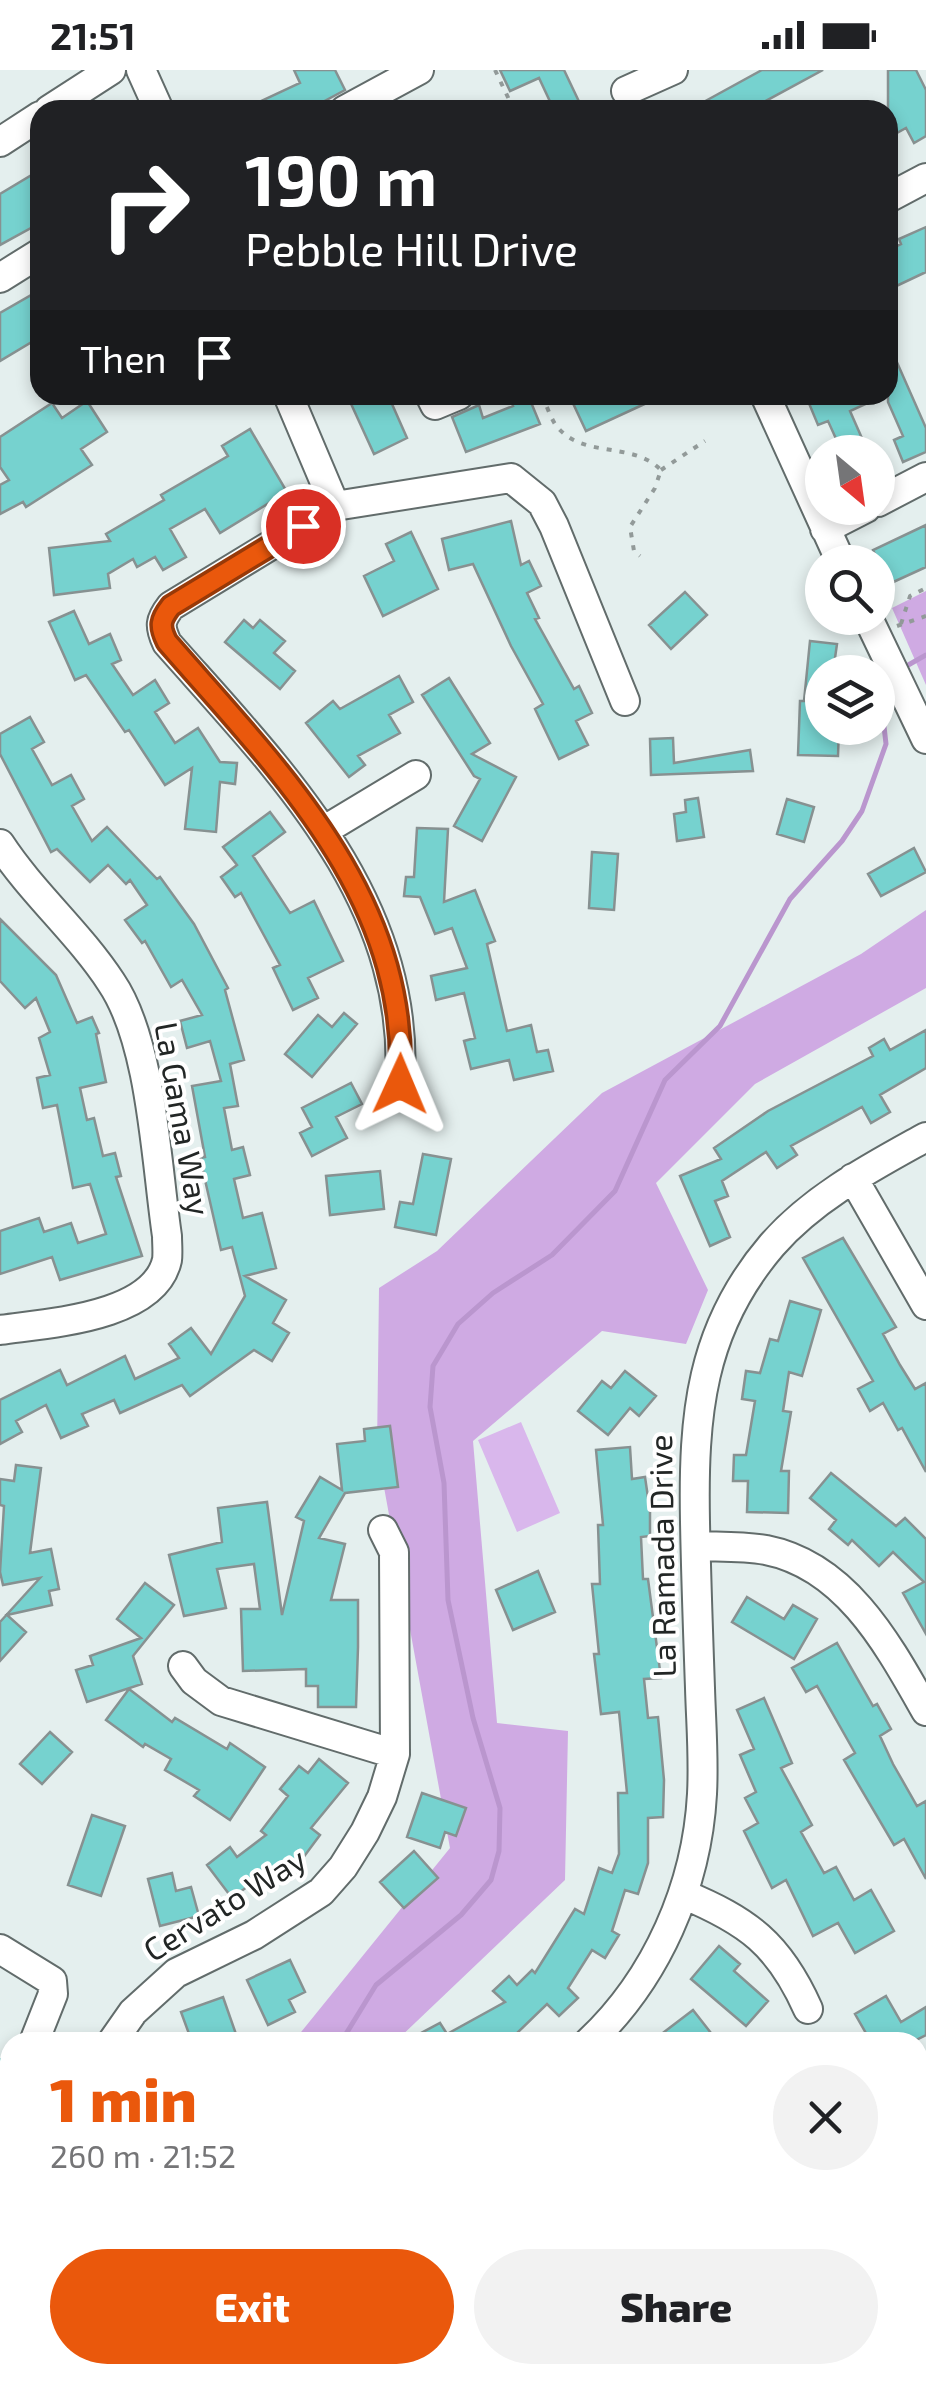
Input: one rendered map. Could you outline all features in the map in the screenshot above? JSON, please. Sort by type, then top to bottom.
[{"type":"street","points":[[64,100],[110,70]]},
{"type":"street","points":[[141,70],[154,100]]},
{"type":"street","points":[[364,100],[419,70]]},
{"type":"street","points":[[625,90],[673,70]]},
{"type":"street","points":[[0,142],[30,122]]},
{"type":"street","points":[[898,193],[926,178]]},
{"type":"street","points":[[0,278],[30,258]]},
{"type":"street","points":[[292,405],[336,506]]},
{"type":"street","points":[[770,405],[834,545]]},
{"type":"street","points":[[895,493],[926,477]]},
{"type":"street","points":[[400,1084],[402,1046],[395,985],[381,938],[358,890],[323,831],[266,755],[167,642],[154,616],[336,506],[511,478],[542,504],[554,526],[625,701]]},
{"type":"street","points":[[826,528],[832,525]]},
{"type":"street","points":[[884,635],[923,727]]},
{"type":"street","points":[[323,831],[416,775]]},
{"type":"street","name":"La Gama Way","points":[[0,844],[110,980],[129,1012],[140,1047],[167,1260],[157,1281],[140,1296],[68,1322],[0,1330]]},
{"type":"street","name":"La Ramada Drive","points":[[597,2032],[641,1980],[671,1925],[698,1834],[702,1796],[694,1466],[698,1404],[726,1317],[773,1245],[804,1214],[852,1178],[926,1137]]},
{"type":"street","points":[[852,1178],[926,1305]]},
{"type":"street","name":"Cervato Way","points":[[119,2032],[132,2012],[176,1973],[254,1935],[321,1892],[343,1868],[365,1832],[382,1797],[395,1754],[394,1552],[383,1530]]},
{"type":"street","points":[[696,1546],[767,1550],[820,1573],[863,1609],[926,1711]]},
{"type":"street","points":[[183,1666],[194,1681],[222,1701],[395,1754]]},
{"type":"street","points":[[683,1894],[741,1922],[772,1947],[796,1981],[808,2010]]},
{"type":"street","points":[[0,1949],[52,1981],[53,1994],[38,2032]]},
{"type":"path","points":[[496,70],[510,100]]},
{"type":"path","points":[[546,405],[554,423],[572,441],[649,458],[662,470]]},
{"type":"path","points":[[640,556],[634,551],[630,527],[662,470],[706,441]]},
{"type":"path","points":[[895,615],[910,596],[926,588]]},
{"type":"path","points":[[895,627],[926,616]]},
{"type":"shaded area","points":[[926,591],[926,685],[895,615],[895,606]]},
{"type":"shaded area","points":[[926,910],[926,988],[755,1084],[656,1183],[708,1290],[686,1344],[602,1331],[473,1441],[497,1723],[568,1731],[565,1880],[405,2032],[301,2032],[450,1848],[377,1449],[379,1288],[437,1251],[602,1093],[861,954]]},
{"type":"shaded area","points":[[521,1422],[560,1513],[517,1532],[478,1440]]},
{"type":"building","points":[[294,70],[335,70],[345,90],[327,100],[263,100],[300,83]]},
{"type":"building","points":[[500,70],[564,70],[578,100],[549,100],[539,78],[510,91]]},
{"type":"building","points":[[762,70],[823,70],[768,100],[707,100]]},
{"type":"building","points":[[888,70],[916,70],[926,90],[926,136],[914,143],[906,128],[898,132],[898,100],[888,100]]},
{"type":"building","points":[[30,176],[30,228],[0,245],[0,194]]},
{"type":"building","points":[[926,227],[926,272],[898,285],[901,244],[899,239]]},
{"type":"building","points":[[30,296],[30,343],[0,361],[0,313]]},
{"type":"building","points":[[898,365],[926,428],[926,452],[903,462],[895,440],[903,436],[889,405],[898,405]]},
{"type":"building","points":[[49,405],[53,405],[62,418],[81,405],[90,405],[107,432],[81,449],[92,465],[26,507],[23,502],[0,514],[0,485],[9,480],[0,467],[0,437]]},
{"type":"building","points":[[352,405],[392,405],[407,438],[374,454]]},
{"type":"building","points":[[479,405],[483,418],[513,406],[532,405],[540,424],[466,452],[452,417]]},
{"type":"building","points":[[574,405],[642,405],[586,431]]},
{"type":"building","points":[[810,405],[863,405],[850,411],[861,435],[834,435],[828,421],[818,425]]},
{"type":"building","points":[[250,429],[287,492],[220,533],[205,509],[170,529],[186,557],[163,570],[155,557],[137,567],[133,559],[108,574],[110,588],[54,595],[49,548],[110,541],[106,534],[164,500],[161,495],[228,456],[222,446]]},
{"type":"building","points":[[511,521],[521,565],[529,561],[541,586],[527,593],[539,618],[535,619],[592,713],[576,721],[588,745],[559,759],[535,709],[543,704],[473,564],[449,570],[442,539]]},
{"type":"building","points":[[926,525],[926,567],[895,581],[895,545],[884,545]]},
{"type":"building","points":[[411,532],[438,589],[383,616],[364,576],[394,561],[386,544]]},
{"type":"building","points":[[685,592],[707,615],[671,649],[649,625]]},
{"type":"building","points":[[74,611],[89,644],[110,634],[121,660],[112,664],[133,695],[155,680],[169,703],[155,712],[175,743],[198,728],[220,762],[237,763],[235,784],[220,782],[216,832],[185,829],[192,768],[165,785],[86,675],[75,680],[49,622]]},
{"type":"building","points":[[244,620],[253,628],[260,620],[285,641],[274,653],[295,671],[280,689],[225,642]]},
{"type":"building","points":[[810,641],[837,644],[835,655],[809,655]]},
{"type":"building","points":[[399,676],[413,702],[389,715],[400,733],[358,756],[365,765],[349,777],[306,723],[333,701],[340,709]]},
{"type":"building","points":[[449,678],[490,743],[472,754],[516,777],[482,841],[454,826],[480,779],[474,776],[422,695]]},
{"type":"building","points":[[805,691],[805,745],[838,745],[838,756],[798,755],[800,701],[804,701]]},
{"type":"building","points":[[30,717],[44,742],[32,749],[52,785],[71,775],[84,799],[72,806],[92,841],[107,827],[157,879],[160,877],[194,924],[228,988],[225,990],[244,1060],[230,1064],[238,1106],[224,1108],[232,1150],[243,1147],[250,1175],[234,1179],[243,1218],[262,1213],[276,1268],[245,1276],[286,1300],[273,1323],[289,1333],[272,1361],[254,1350],[190,1396],[182,1385],[120,1413],[114,1400],[82,1414],[88,1426],[61,1438],[46,1405],[16,1421],[22,1432],[0,1444],[0,1400],[60,1370],[67,1385],[125,1356],[135,1379],[179,1358],[169,1344],[191,1328],[211,1354],[245,1296],[232,1247],[221,1250],[200,1158],[205,1157],[192,1086],[221,1081],[210,1041],[187,1048],[180,1021],[202,1015],[182,980],[171,987],[145,941],[142,943],[125,920],[147,905],[130,880],[126,884],[108,865],[90,882],[57,849],[51,852],[0,754],[0,734]]},
{"type":"building","points":[[673,738],[674,763],[750,750],[753,771],[651,775],[650,739]]},
{"type":"building","points":[[698,798],[704,837],[677,841],[674,814],[686,812],[685,800]]},
{"type":"building","points":[[787,799],[814,807],[804,842],[777,834]]},
{"type":"building","points":[[270,812],[285,832],[253,856],[290,913],[314,901],[343,961],[308,978],[318,998],[293,1010],[273,968],[280,965],[241,893],[235,897],[221,877],[237,865],[223,847]]},
{"type":"building","points":[[417,828],[448,829],[444,902],[475,890],[495,941],[487,944],[507,1031],[531,1025],[537,1052],[548,1050],[553,1071],[514,1080],[509,1060],[471,1069],[464,1041],[475,1038],[464,993],[436,1000],[431,976],[467,968],[452,928],[435,934],[420,897],[404,896],[406,877],[414,877]]},
{"type":"building","points":[[914,848],[926,872],[881,896],[868,874]]},
{"type":"building","points":[[592,852],[618,854],[614,910],[589,908]]},
{"type":"building","points":[[0,919],[56,975],[77,1023],[92,1017],[99,1033],[96,1034],[106,1082],[80,1088],[87,1120],[94,1118],[103,1156],[115,1153],[121,1176],[116,1177],[142,1256],[60,1280],[52,1257],[0,1274],[0,1231],[39,1218],[44,1232],[71,1223],[78,1243],[106,1234],[90,1184],[73,1188],[57,1105],[43,1108],[37,1078],[50,1075],[39,1038],[50,1032],[36,998],[25,1008],[0,981]]},
{"type":"building","points":[[344,1013],[357,1024],[312,1077],[285,1054],[318,1015],[332,1027]]},
{"type":"building","points":[[926,1030],[926,1068],[880,1095],[890,1112],[871,1123],[862,1107],[791,1146],[797,1155],[777,1168],[766,1152],[722,1181],[728,1196],[715,1201],[730,1237],[710,1246],[680,1176],[721,1159],[714,1148],[768,1111],[873,1056],[869,1048],[884,1039],[890,1050]]},
{"type":"building","points":[[351,1083],[362,1104],[336,1117],[347,1138],[312,1156],[300,1133],[312,1127],[302,1108]]},
{"type":"building","points":[[423,1154],[451,1159],[436,1235],[395,1227],[400,1202],[413,1204]]},
{"type":"building","points":[[380,1171],[384,1209],[330,1215],[326,1176]]},
{"type":"building","points":[[843,1238],[896,1327],[883,1334],[900,1365],[915,1389],[926,1383],[926,1472],[883,1403],[870,1411],[858,1389],[873,1381],[803,1258]]},
{"type":"building","points":[[790,1301],[821,1310],[802,1376],[789,1372],[783,1411],[791,1412],[781,1471],[789,1471],[788,1513],[747,1512],[748,1481],[733,1481],[734,1455],[746,1455],[755,1401],[742,1399],[746,1371],[760,1373],[770,1339],[778,1341]]},
{"type":"building","points":[[625,1371],[656,1396],[639,1416],[630,1408],[608,1435],[578,1411],[602,1381],[611,1388]]},
{"type":"building","points":[[390,1426],[398,1487],[345,1493],[319,1538],[345,1544],[331,1600],[358,1600],[358,1647],[356,1707],[318,1707],[318,1686],[306,1686],[306,1669],[243,1671],[241,1609],[260,1609],[254,1564],[217,1569],[226,1608],[184,1616],[169,1555],[222,1542],[218,1508],[267,1502],[282,1615],[304,1521],[296,1517],[320,1477],[342,1490],[337,1444],[365,1441],[364,1429]]},
{"type":"building","points":[[630,1447],[632,1479],[645,1477],[650,1536],[641,1537],[643,1579],[648,1579],[661,1678],[644,1679],[648,1718],[658,1717],[663,1817],[648,1818],[648,1863],[638,1894],[625,1890],[612,1931],[619,1935],[605,1958],[592,1950],[568,1988],[578,1998],[559,2016],[547,2004],[518,2032],[451,2032],[505,2002],[493,1991],[509,1976],[517,1985],[532,1970],[535,1973],[575,1909],[584,1914],[599,1868],[612,1873],[619,1854],[618,1793],[627,1793],[619,1712],[601,1714],[594,1654],[599,1654],[592,1584],[600,1584],[598,1525],[603,1525],[596,1450]]},
{"type":"building","points":[[16,1465],[41,1468],[30,1553],[51,1549],[59,1589],[49,1591],[52,1605],[7,1615],[26,1632],[0,1661],[0,1622],[40,1578],[3,1585],[0,1572],[4,1506],[0,1505],[0,1479],[14,1481]]},
{"type":"building","points":[[831,1473],[896,1526],[905,1518],[926,1539],[926,1634],[903,1593],[924,1582],[893,1552],[879,1566],[852,1540],[848,1545],[829,1529],[836,1520],[810,1498]]},
{"type":"building","points":[[538,1571],[555,1612],[513,1630],[496,1590]]},
{"type":"building","points":[[145,1583],[174,1605],[133,1656],[142,1684],[87,1702],[76,1670],[93,1665],[90,1656],[141,1638],[117,1619]]},
{"type":"building","points":[[747,1597],[784,1619],[793,1605],[817,1619],[794,1659],[732,1622]]},
{"type":"building","points":[[837,1643],[873,1706],[877,1704],[891,1729],[880,1736],[893,1764],[917,1806],[926,1801],[926,1879],[904,1839],[894,1845],[844,1760],[855,1753],[817,1686],[806,1692],[792,1668]]},
{"type":"building","points":[[129,1689],[172,1722],[175,1718],[227,1749],[230,1743],[265,1767],[230,1820],[194,1796],[199,1790],[165,1770],[171,1759],[145,1744],[143,1747],[106,1720]]},
{"type":"building","points":[[764,1698],[792,1763],[781,1768],[812,1825],[801,1832],[824,1873],[836,1867],[854,1900],[871,1890],[894,1931],[855,1953],[838,1923],[813,1936],[786,1880],[772,1888],[744,1831],[758,1823],[745,1798],[756,1792],[740,1755],[754,1749],[737,1710]]},
{"type":"building","points":[[50,1732],[72,1752],[42,1784],[20,1764]]},
{"type":"building","points":[[319,1759],[348,1783],[311,1828],[320,1835],[291,1874],[278,1864],[232,1898],[207,1865],[230,1847],[237,1857],[266,1835],[261,1831],[288,1796],[280,1789],[299,1766],[308,1773]]},
{"type":"building","points":[[422,1793],[466,1808],[456,1836],[445,1832],[440,1848],[407,1837]]},
{"type":"building","points":[[92,1815],[125,1826],[101,1896],[68,1885]]},
{"type":"building","points":[[414,1851],[438,1878],[404,1908],[380,1882]]},
{"type":"building","points":[[172,1873],[176,1891],[191,1887],[199,1916],[160,1926],[148,1879]]},
{"type":"building","points":[[719,1946],[740,1964],[734,1971],[768,2001],[746,2026],[691,1979]]},
{"type":"building","points":[[290,1960],[305,1992],[289,2000],[295,2012],[268,2025],[247,1980]]},
{"type":"building","points":[[886,1996],[901,2022],[926,2007],[926,2032],[865,2032],[855,2014]]},
{"type":"building","points":[[223,1997],[235,2032],[188,2032],[181,2012]]},
{"type":"building","points":[[693,2010],[710,2032],[664,2032]]},
{"type":"building","points":[[440,2023],[446,2032],[423,2032]]},
{"type":"waterway","points":[[903,668],[926,655]]},
{"type":"waterway","points":[[347,2032],[376,1985],[461,1915],[491,1880],[499,1851],[500,1808],[473,1718],[448,1600],[444,1483],[430,1407],[433,1366],[458,1324],[493,1293],[552,1255],[615,1191],[665,1080],[720,1026],[790,899],[842,841],[862,811],[886,745]]},
{"type":"route","points":[[303,526],[171,606],[161,618],[160,628],[167,642],[266,755],[323,831],[358,890],[381,938],[395,985],[402,1046],[400,1084]]}]
